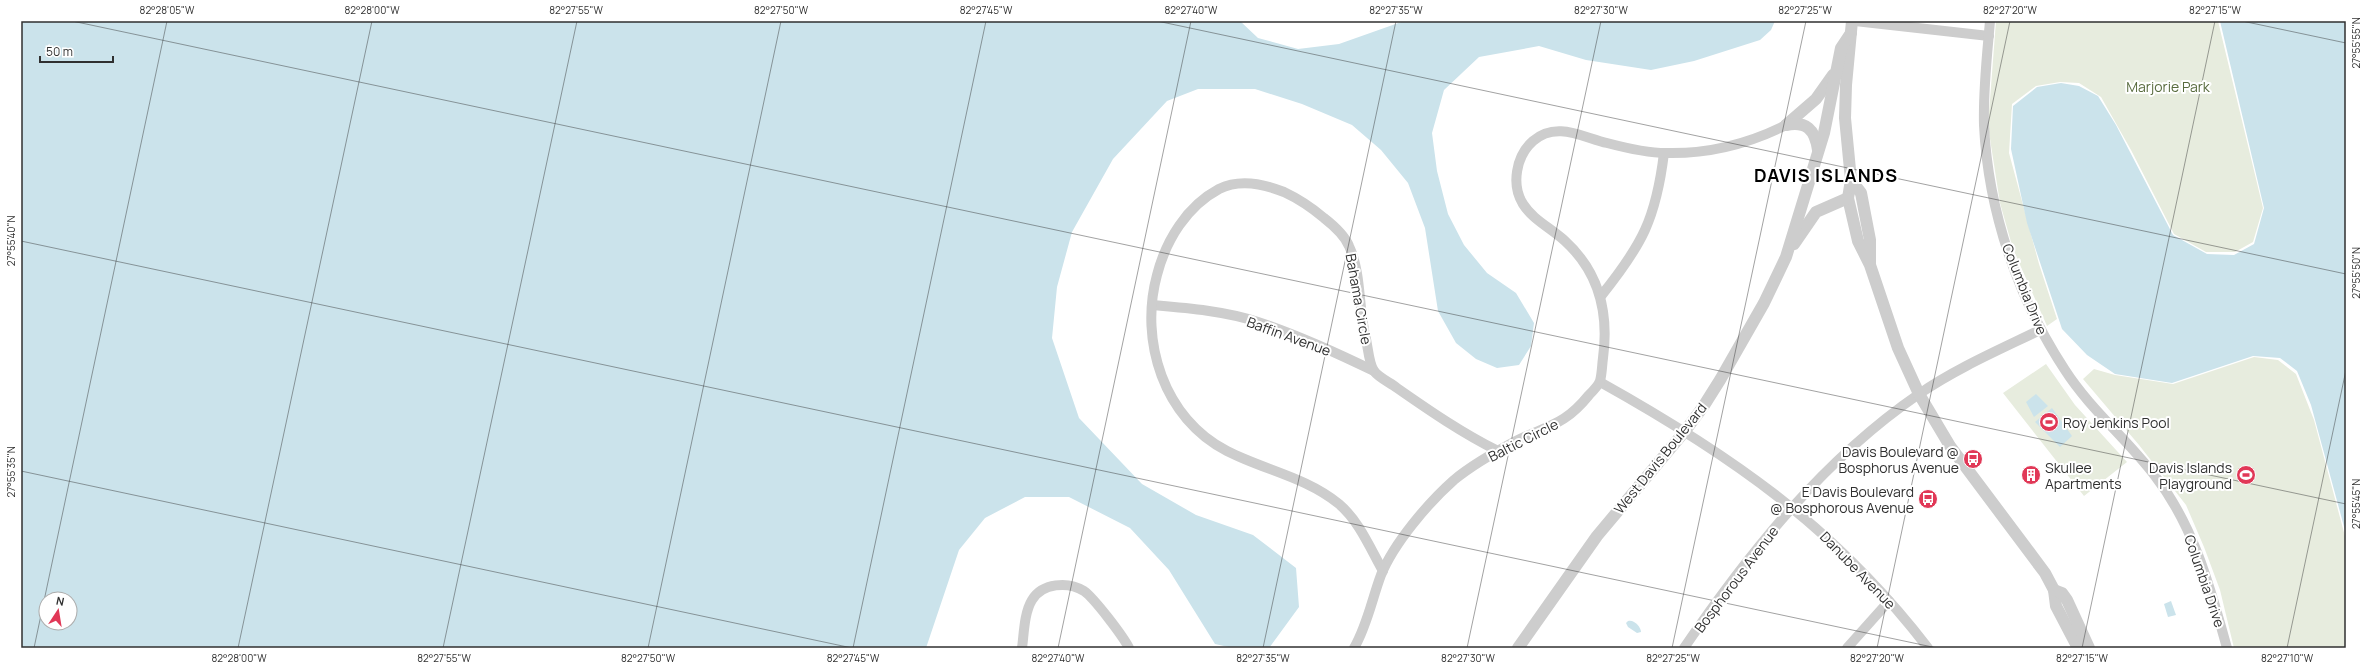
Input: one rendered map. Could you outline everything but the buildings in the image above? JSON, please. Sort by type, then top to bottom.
[{"type":"street","name":"Columbia Drive","points":[[1990,21],[1985,72],[1984,126],[1994,202],[2008,250],[2040,330],[2075,385],[2155,475],[2175,504],[2198,553],[2227,648]]},
{"type":"street","points":[[1989,36],[1853,25],[1846,85],[1845,118],[1851,180],[1848,198],[1858,241],[1870,265],[1898,348],[1920,394],[1950,446],[2022,541],[2054,590],[2056,606],[2078,648]]},
{"type":"street","name":"West Davis Boulevard","points":[[1786,256],[1828,118],[1835,71],[1841,48],[1853,25]]},
{"type":"street","points":[[1786,125],[1816,99],[1835,71]]},
{"type":"street","points":[[1600,382],[1605,346],[1602,296],[1582,262],[1570,246],[1531,214],[1519,197],[1516,182],[1518,166],[1522,157],[1534,140],[1542,135],[1560,131],[1577,133],[1624,147],[1664,153],[1697,152],[1738,145],[1762,137],[1786,125],[1795,123],[1809,128],[1816,138],[1818,152]]},
{"type":"street","points":[[1602,296],[1628,262],[1647,228],[1658,196],[1664,153]]},
{"type":"street","points":[[1851,180],[1861,193],[1870,240],[1870,265]]},
{"type":"street","name":"Bahama Circle","points":[[1374,371],[1364,333],[1358,287],[1349,245],[1333,226],[1307,205],[1274,188],[1238,183],[1224,186],[1203,199],[1187,216],[1167,247],[1156,280],[1152,305],[1154,349],[1168,392],[1181,413],[1204,436],[1226,451],[1296,480],[1339,505],[1358,527],[1383,572]]},
{"type":"street","name":"West Davis Boulevard","points":[[1518,648],[1596,536],[1685,431],[1736,355],[1764,303],[1786,256],[1804,226],[1816,212],[1848,198]]},
{"type":"street","name":"Baffin Avenue","points":[[1152,305],[1200,310],[1257,321],[1315,344],[1374,371]]},
{"type":"street","name":"Bosphorous Avenue","points":[[1684,648],[1736,575],[1793,507],[1847,452],[1920,394],[1988,355],[2040,330]]},
{"type":"street","points":[[1374,371],[1433,414],[1498,451]]},
{"type":"street","name":"Danube Avenue","points":[[1600,382],[1685,431],[1793,507],[1850,558],[1889,601],[1928,648]]},
{"type":"street","name":"Baltic Circle","points":[[1354,648],[1363,629],[1383,572],[1408,532],[1435,498],[1455,479],[1498,451],[1559,424],[1577,409],[1600,382]]},
{"type":"street","points":[[1022,648],[1032,600],[1046,588],[1060,585],[1083,591],[1091,598],[1129,648]]},
{"type":"street","points":[[2054,590],[2062,593],[2067,600],[2089,648]]},
{"type":"street","points":[[1847,648],[1889,601]]},
{"type":"green space","name":"Marjorie Park","points":[[1996,21],[2218,21],[2263,208],[2253,242],[2235,252],[2206,252],[2174,234],[2131,150],[2101,97],[2079,83],[2060,82],[2036,86],[2012,104],[2009,153],[2039,264],[2057,319],[2047,326],[2013,249],[2000,203],[1988,126]]},
{"type":"green space","name":"Davis Islands Playground","points":[[2254,357],[2278,360],[2296,374],[2314,420],[2346,540],[2346,648],[2234,648],[2220,590],[2186,505],[2139,445],[2083,379],[2094,369],[2115,375],[2173,384]]},
{"type":"green space","points":[[2046,364],[2075,405],[2127,462],[2084,496],[2003,393]]},
{"type":"water","points":[[21,21],[1240,21],[1258,38],[1298,49],[1339,44],[1404,21],[1775,21],[1771,30],[1760,40],[1694,61],[1651,70],[1586,60],[1539,46],[1479,57],[1444,90],[1432,133],[1437,171],[1448,214],[1464,245],[1487,273],[1516,293],[1534,323],[1531,346],[1519,365],[1497,368],[1476,359],[1456,343],[1438,311],[1425,228],[1408,183],[1381,150],[1352,125],[1302,104],[1255,89],[1198,89],[1167,101],[1113,159],[1072,232],[1057,287],[1052,338],[1079,418],[1142,484],[1196,515],[1253,535],[1296,568],[1299,607],[1269,648],[1233,648],[1215,644],[1169,570],[1130,528],[1069,497],[1025,497],[985,518],[959,550],[926,648],[21,648]]},
{"type":"water","points":[[2220,21],[2346,21],[2346,534],[2311,405],[2297,371],[2280,358],[2253,356],[2172,383],[2115,374],[2087,355],[2062,329],[2027,223],[2011,149],[2013,106],[2037,87],[2061,83],[2079,86],[2098,96],[2116,125],[2173,235],[2207,254],[2234,255],[2254,244],[2264,208]]},
{"type":"water","points":[[2036,394],[2048,406],[2034,417],[2026,402]]},
{"type":"water","points":[[2052,408],[2072,436],[2060,447],[2035,422]]},
{"type":"water","points":[[2171,601],[2176,615],[2168,617],[2164,604]]},
{"type":"water","points":[[1628,621],[1633,621],[1637,624],[1641,632],[1637,633],[1628,627],[1626,623]]},
{"type":"place","name":"Roy Jenkins Pool","points":[[2049,422]]},
{"type":"place","name":"Davis Boulevard @ Bosphorus Avenue","points":[[1973,459]]},
{"type":"place","name":"Skullee Apartments","points":[[2031,475]]},
{"type":"place","name":"Davis Islands Playground","points":[[2246,475]]},
{"type":"place","name":"E Davis Boulevard @ Bosphorous Avenue","points":[[1928,499]]},
{"type":"district","name":"DAVIS ISLANDS","points":[[1826,175]]}]
